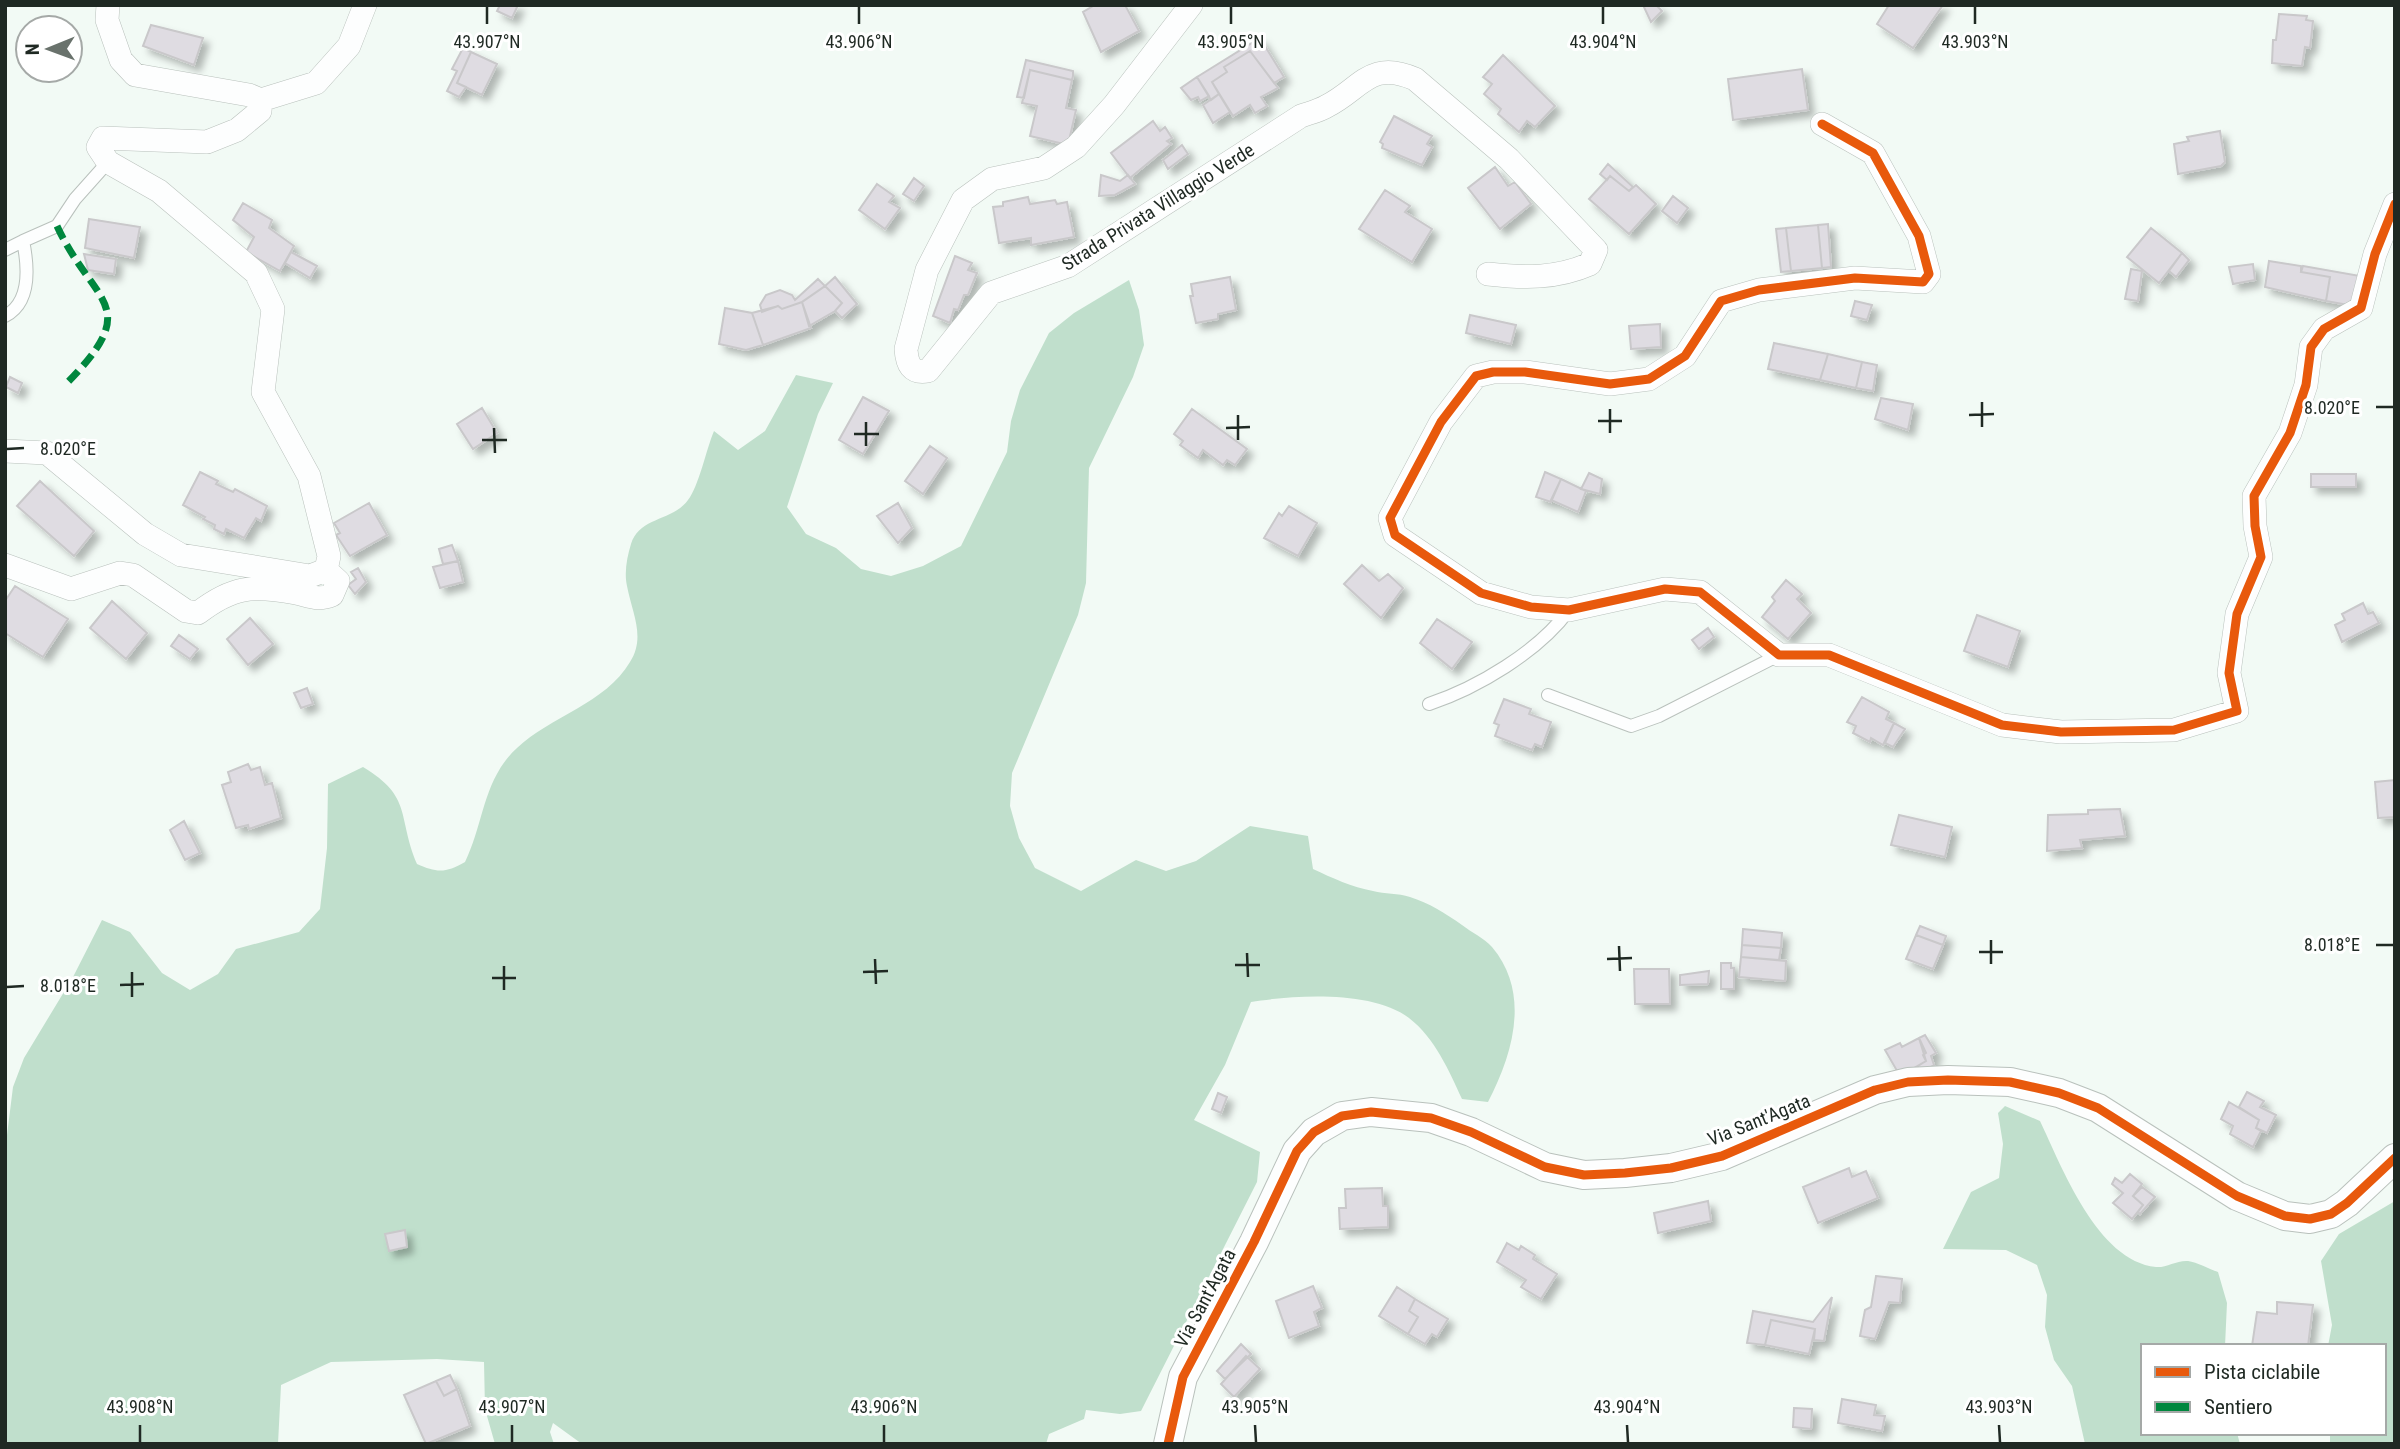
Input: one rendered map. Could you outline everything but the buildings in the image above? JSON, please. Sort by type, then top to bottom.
[{"type":"street","points":[[108,5],[107,20],[121,60],[135,75],[249,95],[261,100],[316,82],[349,46],[365,5]]},
{"type":"street","name":"Strada Privata Villaggio Verde","points":[[1191,5],[1114,105],[1076,148],[1044,169],[992,179],[963,200],[927,270],[906,349],[907,360],[912,369],[919,372],[928,371],[991,293],[1068,266],[1301,116],[1328,106],[1372,74],[1403,74],[1415,79],[1509,159],[1596,250],[1590,264],[1579,269],[1531,279],[1488,274]]},
{"type":"street","points":[[261,100],[260,111],[237,130],[206,142],[103,138],[98,147],[108,162],[159,191],[256,273],[273,309],[263,392],[309,476],[330,556],[326,570]]},
{"type":"street","points":[[1822,124],[1873,153],[1919,236],[1929,274],[1923,282],[1856,278],[1759,290],[1721,300],[1685,356],[1649,379],[1610,384],[1525,372],[1493,372],[1476,376],[1441,422],[1402,491],[1390,518],[1395,534],[1481,593],[1531,607],[1569,610],[1665,589],[1700,592],[1779,655],[1829,656],[2002,725],[2061,732],[2174,730],[2237,711],[2230,673],[2237,614],[2261,557],[2255,526],[2254,496],[2290,433],[2306,385],[2311,347],[2324,329],[2361,308],[2375,254],[2395,204]]},
{"type":"street","points":[[5,450],[47,453],[145,534],[181,555],[310,576],[326,570]]},
{"type":"street","points":[[5,565],[71,589],[120,573],[133,575],[186,611],[198,613],[221,595],[253,587],[320,600],[332,595],[338,581],[326,570]]},
{"type":"street","name":"Via Sant'Agata","points":[[1168,1444],[1183,1377],[1254,1242],[1297,1151],[1314,1132],[1342,1116],[1371,1112],[1431,1118],[1471,1132],[1545,1167],[1584,1175],[1625,1174],[1722,1156],[1875,1090],[1908,1083],[1948,1080],[2010,1082],[2059,1093],[2098,1108],[2237,1196],[2286,1216],[2310,1219],[2331,1214],[2347,1203],[2395,1158]]},
{"type":"lane","points":[[5,250],[57,226],[75,199],[108,162]]},
{"type":"lane","points":[[5,316],[13,312],[27,284],[28,265],[23,241]]},
{"type":"lane","points":[[1429,704],[1460,694],[1526,653],[1552,633],[1569,610]]},
{"type":"lane","points":[[1548,695],[1631,726],[1659,716],[1779,655]]},
{"type":"green space","points":[[1129,280],[1139,310],[1144,345],[1133,377],[1089,468],[1086,583],[1078,615],[1012,773],[1010,806],[1019,838],[1035,868],[1081,891],[1136,860],[1166,871],[1196,861],[1250,826],[1308,836],[1313,869],[1357,887],[1424,902],[1449,916],[1492,947],[1504,965],[1511,984],[1514,1024],[1505,1064],[1488,1102],[1462,1099],[1426,1035],[1409,1018],[1393,1009],[1375,1003],[1332,997],[1251,1002],[1225,1065],[1194,1120],[1260,1152],[1257,1182],[1141,1411],[1120,1414],[1086,1410],[1084,1419],[1049,1434],[1046,1444],[582,1444],[553,1423],[550,1432],[554,1444],[495,1444],[485,1409],[484,1362],[437,1359],[331,1362],[281,1385],[278,1444],[5,1444],[5,1151],[13,1087],[24,1058],[73,977],[102,920],[130,932],[162,973],[190,990],[218,974],[236,949],[299,932],[320,909],[327,848],[328,784],[363,767],[390,788],[397,798],[417,864],[441,870],[465,862],[491,787],[506,760],[545,727],[607,689],[630,662],[637,643],[636,625],[626,581],[626,565],[631,544],[641,529],[674,512],[688,500],[696,486],[714,431],[738,450],[765,431],[796,375],[833,383],[818,414],[787,507],[806,534],[836,548],[861,569],[891,576],[923,566],[961,546],[1007,452],[1011,421],[1020,390],[1049,333],[1074,313]]},
{"type":"green space","points":[[2005,1106],[2040,1121],[2084,1209],[2116,1248],[2135,1261],[2156,1267],[2188,1261],[2218,1272],[2227,1303],[2225,1344],[2141,1344],[2141,1435],[2238,1435],[2240,1444],[2085,1444],[2072,1386],[2054,1360],[2045,1327],[2047,1295],[2037,1265],[2006,1250],[1943,1249],[1971,1192],[1999,1178],[2003,1144],[1998,1113]]},
{"type":"green space","points":[[2395,1201],[2395,1444],[2330,1444],[2330,1435],[2386,1435],[2386,1344],[2328,1344],[2332,1325],[2321,1261],[2339,1234]]},
{"type":"marked path","points":[[57,226],[97,290],[105,305],[108,320],[103,338],[89,359],[64,386]]},
{"type":"cycle path","points":[[1822,124],[1873,153],[1919,236],[1929,274],[1923,282],[1855,278],[1759,290],[1721,301],[1685,356],[1649,379],[1610,384],[1525,372],[1493,372],[1476,376],[1441,422],[1390,518],[1395,535],[1481,593],[1531,607],[1569,610],[1665,589],[1700,592],[1779,655],[1829,655],[2002,725],[2061,732],[2174,730],[2237,711],[2229,673],[2237,614],[2261,557],[2255,526],[2254,496],[2290,433],[2306,385],[2311,347],[2324,329],[2361,308],[2375,254],[2395,204]]},
{"type":"cycle path","points":[[1168,1444],[1183,1377],[1254,1242],[1297,1151],[1314,1132],[1342,1116],[1371,1112],[1431,1118],[1471,1132],[1545,1167],[1584,1175],[1625,1173],[1671,1168],[1722,1156],[1875,1090],[1908,1082],[2010,1082],[2059,1093],[2098,1108],[2237,1196],[2285,1216],[2310,1219],[2331,1214],[2347,1203],[2395,1158]]}]
